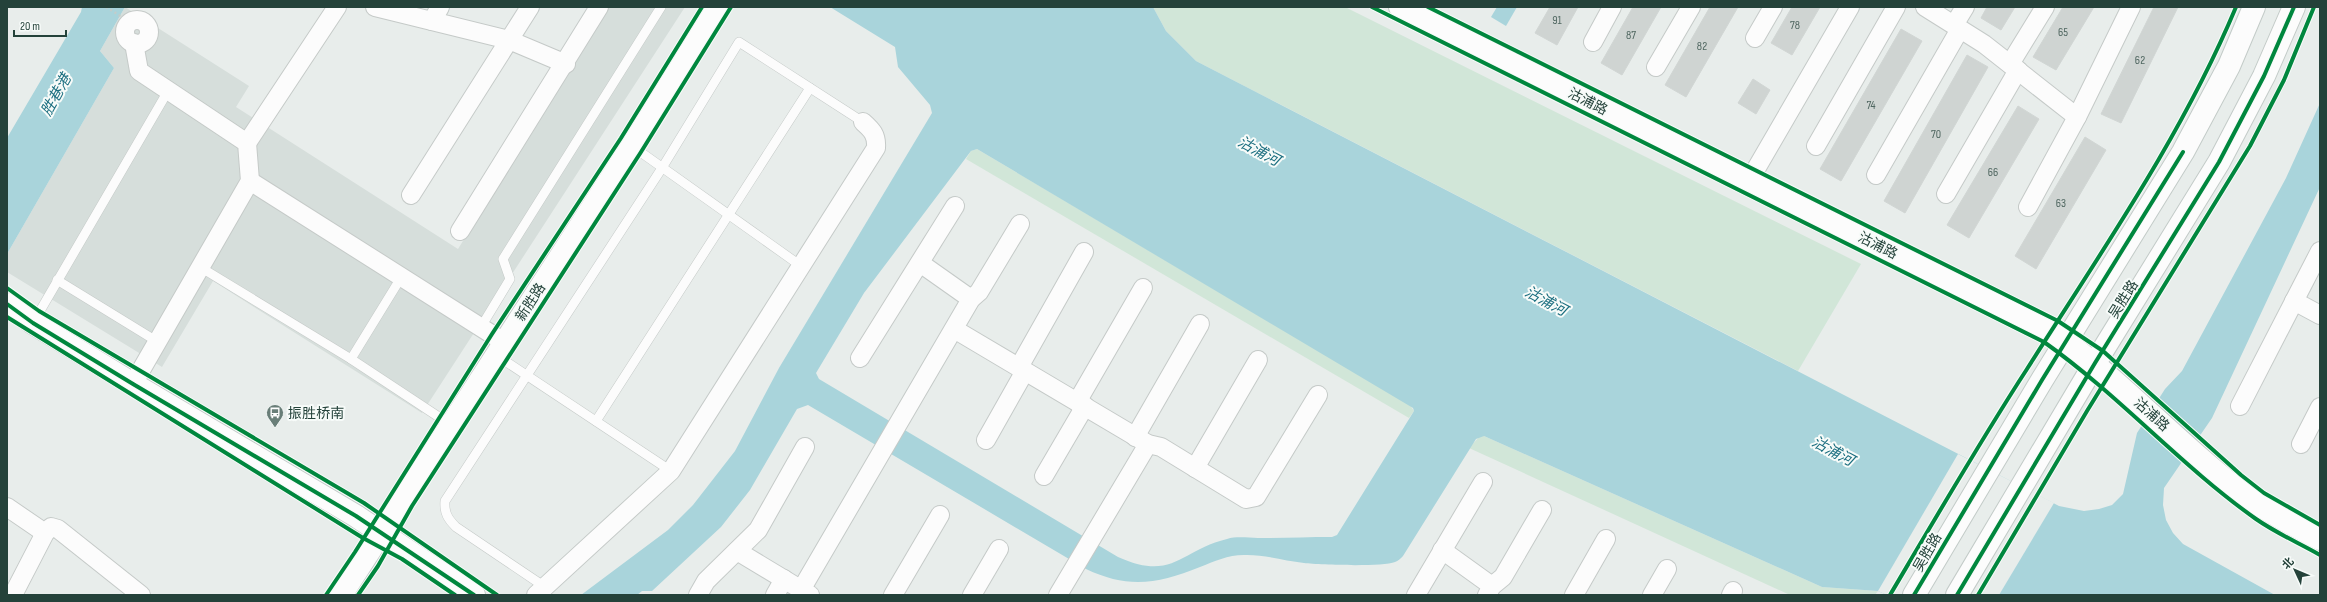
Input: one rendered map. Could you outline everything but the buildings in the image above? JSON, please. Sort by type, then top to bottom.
[{"type":"street","points":[[133,384],[250,181],[247,143],[337,7]]},
{"type":"street","points":[[375,7],[436,14],[509,40],[566,64]]},
{"type":"street","points":[[411,195],[530,7]]},
{"type":"street","points":[[460,231],[566,64],[599,7]]},
{"type":"street","name":"新胜路","points":[[341,595],[383,533],[500,348],[632,146],[718,7]]},
{"type":"street","name":"沽浦路","points":[[1400,7],[2045,328],[2095,363],[2193,451],[2258,505],[2320,539]]},
{"type":"street","points":[[1593,42],[1612,7]]},
{"type":"street","points":[[1656,67],[1691,7]]},
{"type":"street","points":[[1755,38],[1773,7]]},
{"type":"street","points":[[1749,181],[1850,7]]},
{"type":"street","points":[[1816,146],[1896,7]]},
{"type":"street","points":[[1925,7],[1957,27],[2014,67],[2077,117]]},
{"type":"street","points":[[1876,175],[1957,27],[1965,7]]},
{"type":"street","points":[[1946,194],[2045,7]]},
{"type":"street","points":[[2028,207],[2077,117],[2131,7]]},
{"type":"street","name":"吴胜路","points":[[1914,595],[2065,341],[2139,226],[2184,152],[2229,66],[2254,7]]},
{"type":"street","name":"吴胜路","points":[[1957,595],[2095,363],[2219,162],[2264,76],[2294,7]]},
{"type":"street","points":[[126,28],[139,71],[247,143]]},
{"type":"street","points":[[540,591],[671,471],[876,148],[876,139],[873,130],[862,122]]},
{"type":"street","points":[[250,181],[481,327],[500,348]]},
{"type":"street","points":[[860,358],[955,206]]},
{"type":"street","points":[[737,551],[805,592],[899,421],[971,299],[979,292],[1020,224]]},
{"type":"street","points":[[2240,406],[2320,251]]},
{"type":"street","points":[[986,440],[1084,252]]},
{"type":"street","points":[[920,263],[971,299]]},
{"type":"street","points":[[1044,476],[1143,288]]},
{"type":"street","points":[[2294,301],[2320,315]]},
{"type":"street","points":[[7,304],[32,323],[383,533],[474,595]]},
{"type":"street","points":[[1058,595],[1093,536],[1200,324]]},
{"type":"street","points":[[954,329],[1141,440],[1161,447],[1246,499],[1256,497],[1318,395]]},
{"type":"street","points":[[1195,468],[1258,360]]},
{"type":"street","points":[[2300,444],[2320,407]]},
{"type":"street","points":[[698,595],[706,580],[758,530],[805,447]]},
{"type":"street","points":[[1416,595],[1483,482]]},
{"type":"street","points":[[7,507],[45,532]]},
{"type":"street","points":[[1442,550],[1489,590],[1503,577],[1542,510]]},
{"type":"street","points":[[893,595],[940,515]]},
{"type":"street","points":[[15,591],[45,532],[51,528],[58,529],[141,595]]},
{"type":"street","points":[[1574,595],[1606,539]]},
{"type":"street","points":[[972,595],[999,549]]},
{"type":"street","points":[[1652,595],[1667,569]]},
{"type":"street","points":[[775,595],[784,579]]},
{"type":"lane","points":[[481,327],[510,279],[503,259],[661,7]]},
{"type":"lane","points":[[540,591],[456,527],[449,520],[444,510],[445,502],[662,168],[739,42],[862,122]]},
{"type":"lane","points":[[596,422],[810,88]]},
{"type":"lane","points":[[32,323],[168,91]]},
{"type":"lane","points":[[632,146],[801,266]]},
{"type":"lane","points":[[200,268],[351,359],[451,425]]},
{"type":"lane","points":[[351,359],[402,276]]},
{"type":"lane","points":[[58,280],[158,342]]},
{"type":"lane","points":[[500,348],[527,375],[671,471]]},
{"type":"path","points":[[106,7],[126,28]]},
{"type":"shaded area","points":[[125,7],[249,86],[236,107],[458,249],[607,7],[685,7],[422,413],[213,281],[162,367],[7,272],[7,254],[114,68],[100,51]]},
{"type":"green space","points":[[1153,7],[1345,7],[1861,264],[1798,371],[1196,61],[1166,31]]},
{"type":"green space","points":[[977,149],[1410,405],[1414,411],[1409,418],[966,159],[971,151]]},
{"type":"green space","points":[[1480,436],[1484,436],[1822,587],[1878,591],[1875,595],[1790,595],[1469,448]]},
{"type":"water","name":"胜巷港","points":[[82,7],[125,7],[100,51],[114,68],[7,254],[7,138],[81,12]]},
{"type":"water","name":"沽浦河","points":[[830,7],[1153,7],[1166,31],[1196,61],[2059,506],[2084,511],[2112,505],[2123,494],[2137,433],[2165,389],[2182,371],[2286,178],[2320,103],[2320,187],[2212,418],[2164,488],[2163,505],[2166,520],[2173,533],[2183,544],[2275,595],[1887,595],[1878,591],[1822,587],[1484,436],[1476,439],[1403,556],[1395,562],[1378,565],[1312,564],[1254,555],[1241,555],[1223,558],[1185,573],[1170,577],[1143,582],[1129,582],[1116,580],[1086,569],[808,405],[797,409],[750,490],[721,527],[652,591],[642,591],[637,595],[581,595],[668,530],[693,505],[735,451],[779,368],[932,113],[930,105],[898,67],[895,47]],"holes":[[[977,149],[1413,408],[1414,411],[1337,535],[1332,537],[1231,538],[1211,544],[1176,562],[1152,566],[1137,564],[1118,557],[819,379],[816,373],[864,293],[971,151]]]},
{"type":"water","points":[[1497,7],[1517,7],[1506,26],[1491,17]]},
{"type":"pier","points":[[1958,454],[2054,503],[1999,595],[1887,595],[1878,591]]},
{"type":"cycle path","points":[[326,595],[355,552],[492,334],[621,138],[702,7]]},
{"type":"cycle path","points":[[358,595],[378,566],[412,506],[641,152],[731,7]]},
{"type":"cycle path","points":[[1372,7],[2044,342],[2072,363],[2124,407],[2228,498],[2264,524],[2320,555]]},
{"type":"cycle path","points":[[1428,7],[2058,321],[2103,351],[2241,475],[2264,493],[2320,525]]},
{"type":"cycle path","points":[[1890,595],[1957,481],[2166,147],[2215,55],[2236,7]]},
{"type":"cycle path","points":[[1957,595],[2095,363],[2219,162],[2264,76],[2294,7]]},
{"type":"cycle path","points":[[1978,595],[2087,411],[2250,146],[2284,80],[2314,7]]},
{"type":"cycle path","points":[[1914,595],[2042,380],[2183,152]]},
{"type":"cycle path","points":[[7,288],[39,311],[364,503],[497,595]]},
{"type":"cycle path","points":[[7,304],[33,323],[133,384],[356,516],[474,595]]},
{"type":"cycle path","points":[[7,317],[363,538],[402,559],[455,595]]},
{"type":"place","name":"振胜桥南","points":[[275,428]]}]
